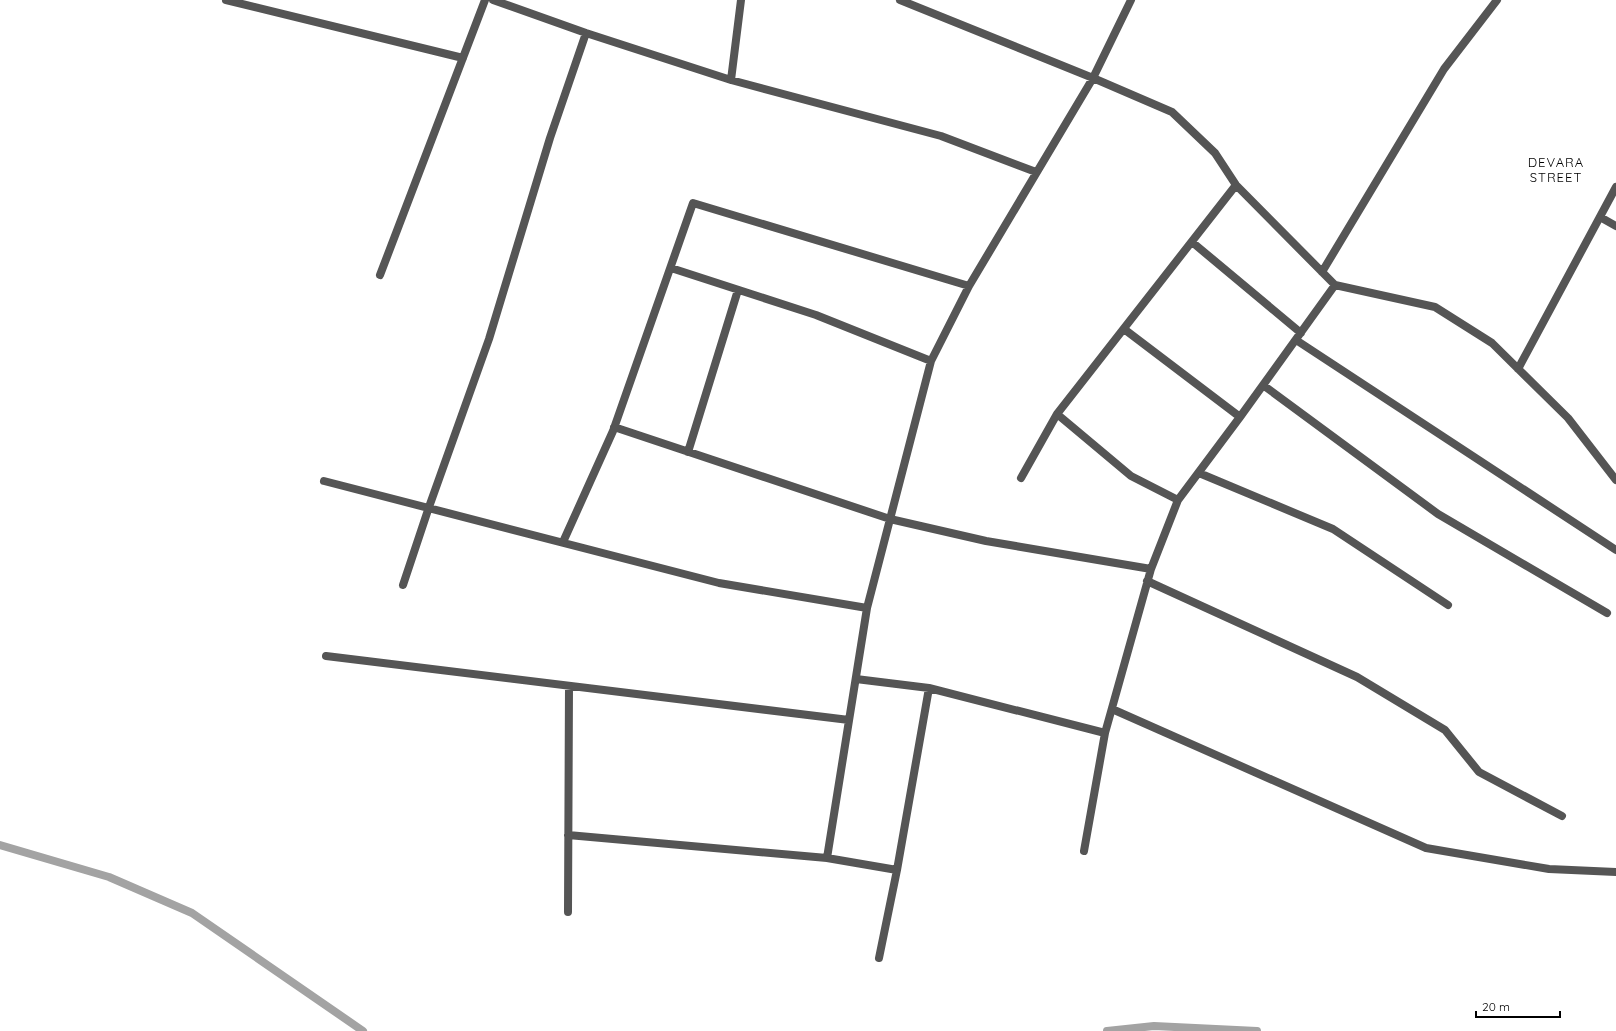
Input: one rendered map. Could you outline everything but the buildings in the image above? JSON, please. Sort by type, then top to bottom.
[{"type":"street","points":[[226,0],[464,58]]},
{"type":"street","points":[[380,275],[485,0]]},
{"type":"street","points":[[493,0],[586,33],[731,80],[941,136],[1036,172]]},
{"type":"street","points":[[731,80],[741,0]]},
{"type":"street","points":[[900,0],[1093,78],[1172,112],[1215,153],[1236,186],[1334,285],[1435,307],[1492,343],[1568,418],[1616,480]]},
{"type":"street","points":[[827,858],[868,608],[931,361],[969,286],[1093,78],[1131,0]]},
{"type":"street","points":[[1322,272],[1444,68],[1497,0]]},
{"type":"street","points":[[403,585],[489,339],[550,138],[586,33]]},
{"type":"street","points":[[1021,478],[1057,414],[1236,186]]},
{"type":"street","points":[[1518,369],[1616,187]]},
{"type":"street","points":[[563,542],[614,427],[693,203],[969,286]]},
{"type":"street","points":[[1600,217],[1616,226]]},
{"type":"street","points":[[1192,242],[1298,336],[1616,550]]},
{"type":"street","points":[[671,268],[816,315],[931,361]]},
{"type":"street","points":[[1084,851],[1105,733],[1147,581],[1178,500],[1263,386],[1334,285]]},
{"type":"street","points":[[688,452],[738,290]]},
{"type":"street","points":[[1124,329],[1240,417]]},
{"type":"street","points":[[1263,386],[1438,514],[1607,613]]},
{"type":"street","points":[[1057,414],[1132,476],[1178,500]]},
{"type":"street","points":[[614,427],[890,519],[986,541],[1151,569]]},
{"type":"street","points":[[1198,473],[1333,529],[1448,605]]},
{"type":"street","points":[[324,481],[719,583],[868,608]]},
{"type":"street","points":[[1147,581],[1357,677],[1445,730],[1480,772],[1562,816]]},
{"type":"street","points":[[326,656],[849,720]]},
{"type":"street","points":[[856,679],[929,688],[1105,733]]},
{"type":"street","points":[[568,912],[569,686]]},
{"type":"street","points":[[879,958],[897,870],[929,688]]},
{"type":"street","points":[[1112,709],[1426,848],[1549,869],[1616,872]]},
{"type":"street","points":[[568,835],[827,858],[897,870]]},
{"type":"waterway","points":[[0,845],[109,877],[192,913],[363,1031]]},
{"type":"waterway","points":[[1107,1031],[1154,1026],[1257,1031]]},
{"type":"district","name":"DEVARA STREET","points":[[1556,170]]}]
